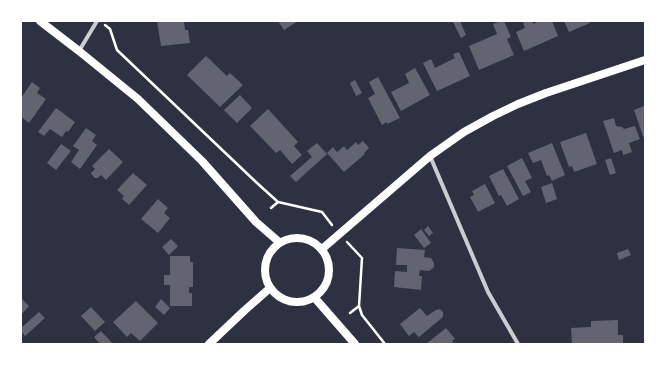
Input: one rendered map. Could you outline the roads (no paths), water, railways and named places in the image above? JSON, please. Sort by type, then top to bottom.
[{"type":"main road","points":[[40,21],[138,99],[202,161],[256,222],[279,242]]},
{"type":"main road","points":[[322,249],[430,156],[464,132],[518,104],[546,93],[645,60]]},
{"type":"main road","points":[[288,238],[307,238],[315,242],[328,258],[330,269],[328,280],[322,290],[314,297],[298,302],[290,301],[282,299],[270,288],[266,279],[264,268],[272,249],[279,242],[288,238]]},
{"type":"main road","points":[[208,344],[270,288]]},
{"type":"main road","points":[[314,297],[355,344]]},
{"type":"street","points":[[79,51],[97,21]]},
{"type":"street","points":[[430,156],[488,292],[518,344]]}]
